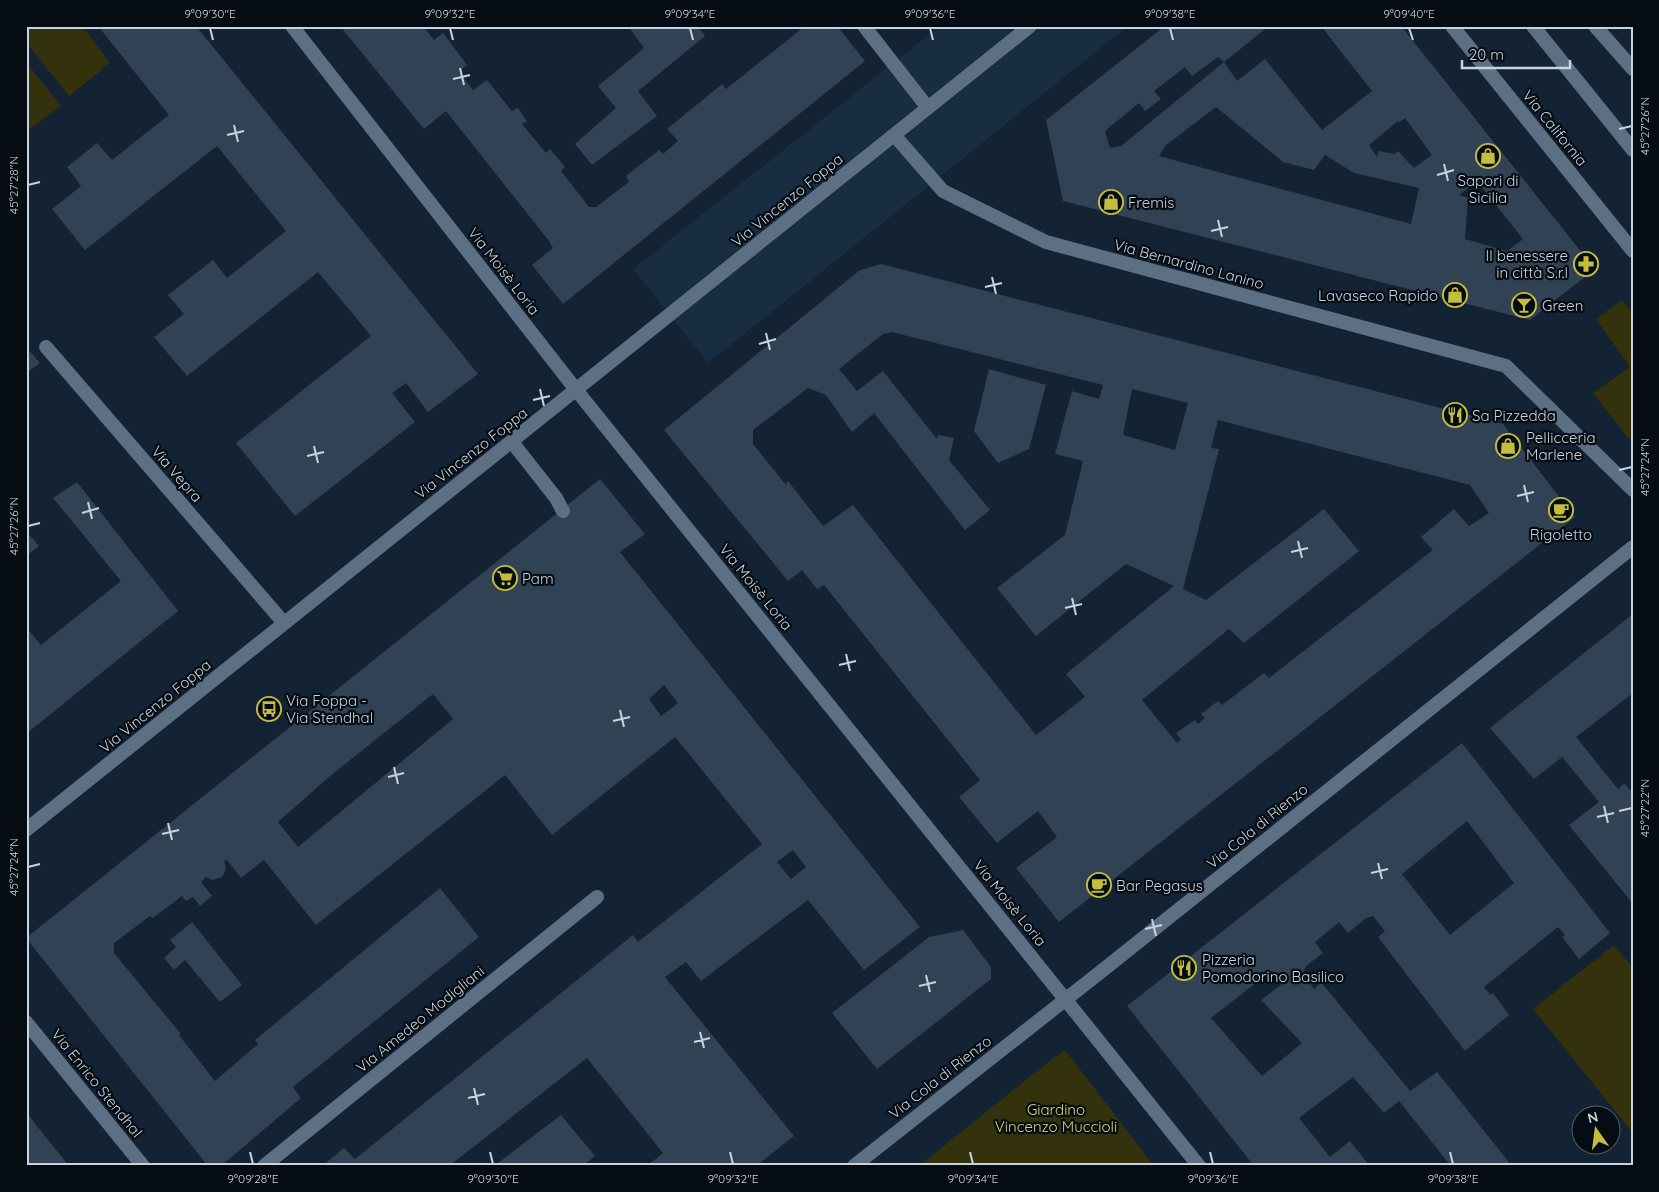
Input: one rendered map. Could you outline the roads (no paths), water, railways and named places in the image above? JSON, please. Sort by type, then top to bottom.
[{"type":"street","name":"Via Moisè Loria","points":[[292,26],[577,391],[1199,1166]]},
{"type":"street","points":[[864,26],[928,108]]},
{"type":"street","name":"Via Vincenzo Foppa","points":[[26,830],[577,391],[1030,26]]},
{"type":"street","name":"Via California","points":[[1452,26],[1633,251]]},
{"type":"street","points":[[1534,26],[1633,150]]},
{"type":"street","points":[[1595,26],[1633,70]]},
{"type":"street","name":"Via Bernardino Lanino","points":[[894,135],[943,191],[1046,242],[1506,366],[1633,490]]},
{"type":"street","name":"Via Vepra","points":[[46,347],[284,623]]},
{"type":"street","points":[[512,442],[556,498],[563,511]]},
{"type":"street","name":"Via Cola di Rienzo","points":[[854,1166],[1633,547]]},
{"type":"street","name":"Via Amedeo Modigliani","points":[[264,1166],[597,897]]},
{"type":"street","name":"Via Enrico Stendhal","points":[[26,1022],[143,1166]]},
{"type":"place","name":"Sapori di Sicilia","points":[[1488,156]]},
{"type":"place","name":"Fremis","points":[[1111,202]]},
{"type":"place","name":"Il benessere in città S.r.l","points":[[1586,264]]},
{"type":"place","name":"Lavaseco Rapido","points":[[1455,295]]},
{"type":"place","name":"Green","points":[[1524,305]]},
{"type":"place","name":"Sa Pizzedda","points":[[1455,415]]},
{"type":"place","name":"Pellicceria Marlene","points":[[1508,446]]},
{"type":"place","name":"Rigoletto","points":[[1561,510]]},
{"type":"place","name":"Pam","points":[[505,578]]},
{"type":"place","name":"Via Foppa - Via Stendhal","points":[[269,709]]},
{"type":"place","name":"Bar Pegasus","points":[[1099,885]]},
{"type":"place","name":"Pizzeria Pomodorino Basilico","points":[[1184,968]]},
{"type":"park label","name":"Giardino Vincenzo Muccioli","points":[[1056,1118]]}]
